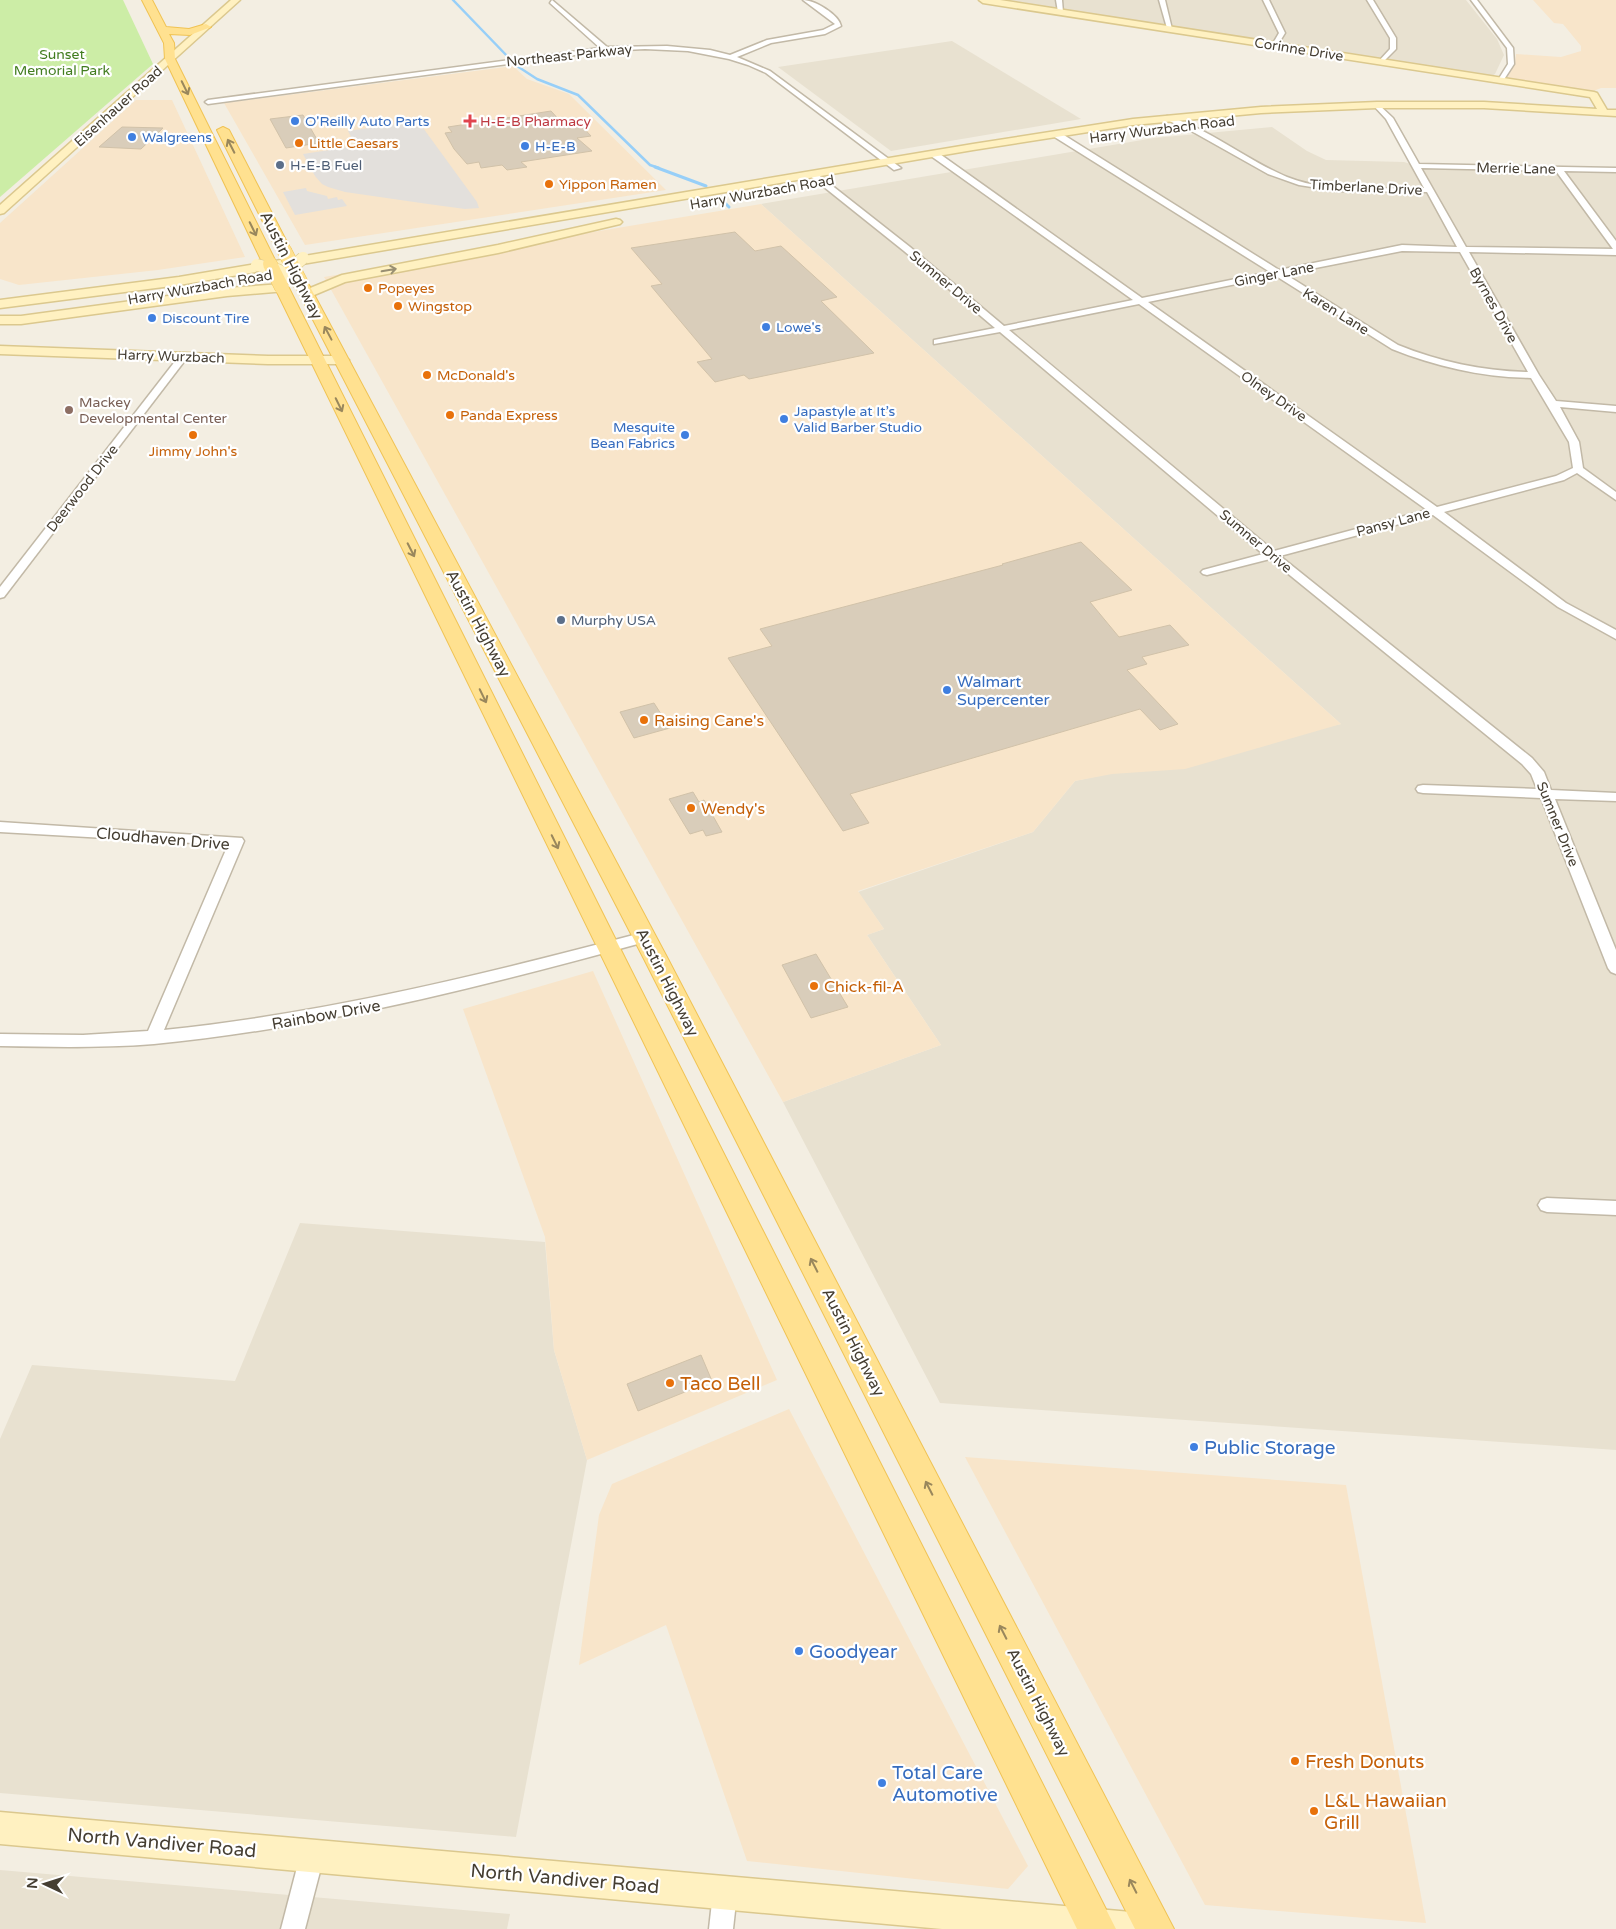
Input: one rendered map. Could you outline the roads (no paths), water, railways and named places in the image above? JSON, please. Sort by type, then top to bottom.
[{"type":"main road","name":"Austin Highway","points":[[146,0],[169,43],[182,55]]},
{"type":"main road","name":"Eisenhauer Road","points":[[0,211],[170,59],[182,55],[206,27],[236,0]]},
{"type":"main road","name":"Corinne Drive","points":[[983,0],[1594,94],[1604,113]]},
{"type":"main road","points":[[162,30],[190,32],[206,27]]},
{"type":"main road","name":"Austin Highway","points":[[169,43],[170,59],[243,209],[262,246],[287,275],[330,361],[608,947],[1097,1927]]},
{"type":"main road","name":"Harry Wurzbach Road","points":[[893,165],[934,154],[1056,134],[1167,118],[1266,110],[1377,105],[1484,105],[1616,114]]},
{"type":"main road","name":"Austin Highway","points":[[210,106],[274,231],[287,275],[292,309],[330,361],[645,937],[1155,1929]]},
{"type":"main road","name":"Harry Wurzbach Road","points":[[0,319],[574,227],[818,178],[893,165],[944,160],[1187,125],[1264,118],[1385,113],[1488,113],[1528,109]]},
{"type":"main road","name":"Harry Wurzbach Road","points":[[0,304],[179,281],[658,201],[818,178]]},
{"type":"main road","points":[[236,263],[287,275],[342,279],[498,249],[574,227],[601,215],[655,206],[658,201]]},
{"type":"main road","points":[[666,211],[682,205]]},
{"type":"main road","points":[[243,209],[256,207],[267,228],[274,231]]},
{"type":"main road","points":[[287,275],[303,258],[331,248],[550,214],[600,211]]},
{"type":"main road","points":[[574,227],[624,220]]},
{"type":"main road","points":[[0,297],[236,263],[247,258],[262,246]]},
{"type":"main road","points":[[0,319],[21,320],[228,292],[287,275],[331,248]]},
{"type":"main road","points":[[228,292],[263,280],[287,275],[342,279]]},
{"type":"main road","name":"Harry Wurzbach","points":[[0,350],[330,361]]},
{"type":"main road","name":"North Vandiver Road","points":[[0,1828],[1131,1929]]},
{"type":"street","points":[[730,57],[769,41],[825,32],[839,25],[833,18],[806,0]]},
{"type":"street","points":[[1059,0],[1061,12]]},
{"type":"street","points":[[1162,0],[1170,28]]},
{"type":"street","points":[[1266,0],[1282,33],[1281,38],[1275,44]]},
{"type":"street","points":[[1370,0],[1393,38],[1393,49],[1381,62]]},
{"type":"street","points":[[1474,0],[1510,48],[1511,64],[1501,80]]},
{"type":"street","points":[[560,1],[552,2],[605,48]]},
{"type":"street","name":"Northeast Parkway","points":[[210,106],[605,48],[685,50],[730,57],[751,63],[768,72],[893,165]]},
{"type":"street","name":"Byrnes Drive","points":[[1377,105],[1385,113],[1416,166],[1574,442],[1578,469]]},
{"type":"street","name":"Timberlane Drive","points":[[1167,118],[1187,125],[1256,164],[1298,182],[1335,188],[1430,190]]},
{"type":"street","name":"Karen Lane","points":[[1056,134],[1386,343],[1415,356],[1450,367],[1494,374],[1534,375]]},
{"type":"street","name":"Olney Drive","points":[[934,154],[1435,511],[1562,604],[1616,636]]},
{"type":"street","name":"Merrie Lane","points":[[1416,166],[1616,170]]},
{"type":"street","points":[[1558,169],[1616,247]]},
{"type":"street","name":"Sumner Drive","points":[[818,178],[907,249],[1272,555],[1510,746],[1537,772],[1616,968]]},
{"type":"street","name":"Ginger Lane","points":[[937,342],[1402,248],[1616,252]]},
{"type":"street","name":"Deerwood Drive","points":[[0,595],[183,357]]},
{"type":"street","points":[[1553,404],[1616,409]]},
{"type":"street","points":[[1578,469],[1616,496]]},
{"type":"street","name":"Pansy Lane","points":[[1207,572],[1560,478],[1578,469]]},
{"type":"street","points":[[1423,789],[1616,797]]},
{"type":"street","name":"Cloudhaven Drive","points":[[0,827],[237,840],[153,1038]]},
{"type":"street","name":"Rainbow Drive","points":[[0,1040],[153,1038],[244,1028],[373,1006],[472,984],[645,937]]},
{"type":"street","points":[[1547,1205],[1616,1208]]},
{"type":"street","points":[[293,1929],[312,1856]]},
{"type":"street","points":[[721,1929],[725,1893]]},
{"type":"waterway","points":[[453,0],[509,58]]},
{"type":"waterway","points":[[514,64],[537,79],[578,95],[650,165],[659,168]]},
{"type":"waterway","points":[[655,167],[706,186]]},
{"type":"waterway","points":[[725,203],[729,207]]},
{"type":"place","name":"O'Reilly Auto Parts","points":[[295,121]]},
{"type":"place","name":"H-E-B Pharmacy","points":[[470,121]]},
{"type":"place","name":"Walgreens","points":[[132,137]]},
{"type":"place","name":"Little Caesars","points":[[299,143]]},
{"type":"place","name":"H-E-B","points":[[525,146]]},
{"type":"place","name":"H-E-B Fuel","points":[[280,165]]},
{"type":"place","name":"Yippon Ramen","points":[[549,184]]},
{"type":"place","name":"Popeyes","points":[[368,288]]},
{"type":"place","name":"Wingstop","points":[[398,306]]},
{"type":"place","name":"Discount Tire","points":[[152,318]]},
{"type":"place","name":"Lowe's","points":[[766,327]]},
{"type":"place","name":"McDonald's","points":[[427,375]]},
{"type":"place","name":"Mackey Developmental Center","points":[[69,410]]},
{"type":"place","name":"Panda Express","points":[[450,415]]},
{"type":"place","name":"Japastyle at It’s Valid Barber Studio","points":[[784,419]]},
{"type":"place","name":"Jimmy John's","points":[[193,435]]},
{"type":"place","name":"Mesquite Bean Fabrics","points":[[685,435]]},
{"type":"place","name":"Murphy USA","points":[[561,620]]},
{"type":"place","name":"Walmart Supercenter","points":[[947,690]]},
{"type":"place","name":"Raising Cane's","points":[[644,720]]},
{"type":"place","name":"Wendy's","points":[[691,808]]},
{"type":"place","name":"Chick-fil-A","points":[[814,986]]},
{"type":"place","name":"Taco Bell","points":[[670,1383]]},
{"type":"place","name":"Public Storage","points":[[1194,1447]]},
{"type":"place","name":"Goodyear","points":[[799,1651]]},
{"type":"place","name":"Fresh Donuts","points":[[1295,1761]]},
{"type":"place","name":"Total Care Automotive","points":[[882,1783]]},
{"type":"place","name":"L&L Hawaiian Grill","points":[[1314,1811]]},
{"type":"park label","name":"Sunset Memorial Park","points":[[62,62]]}]
